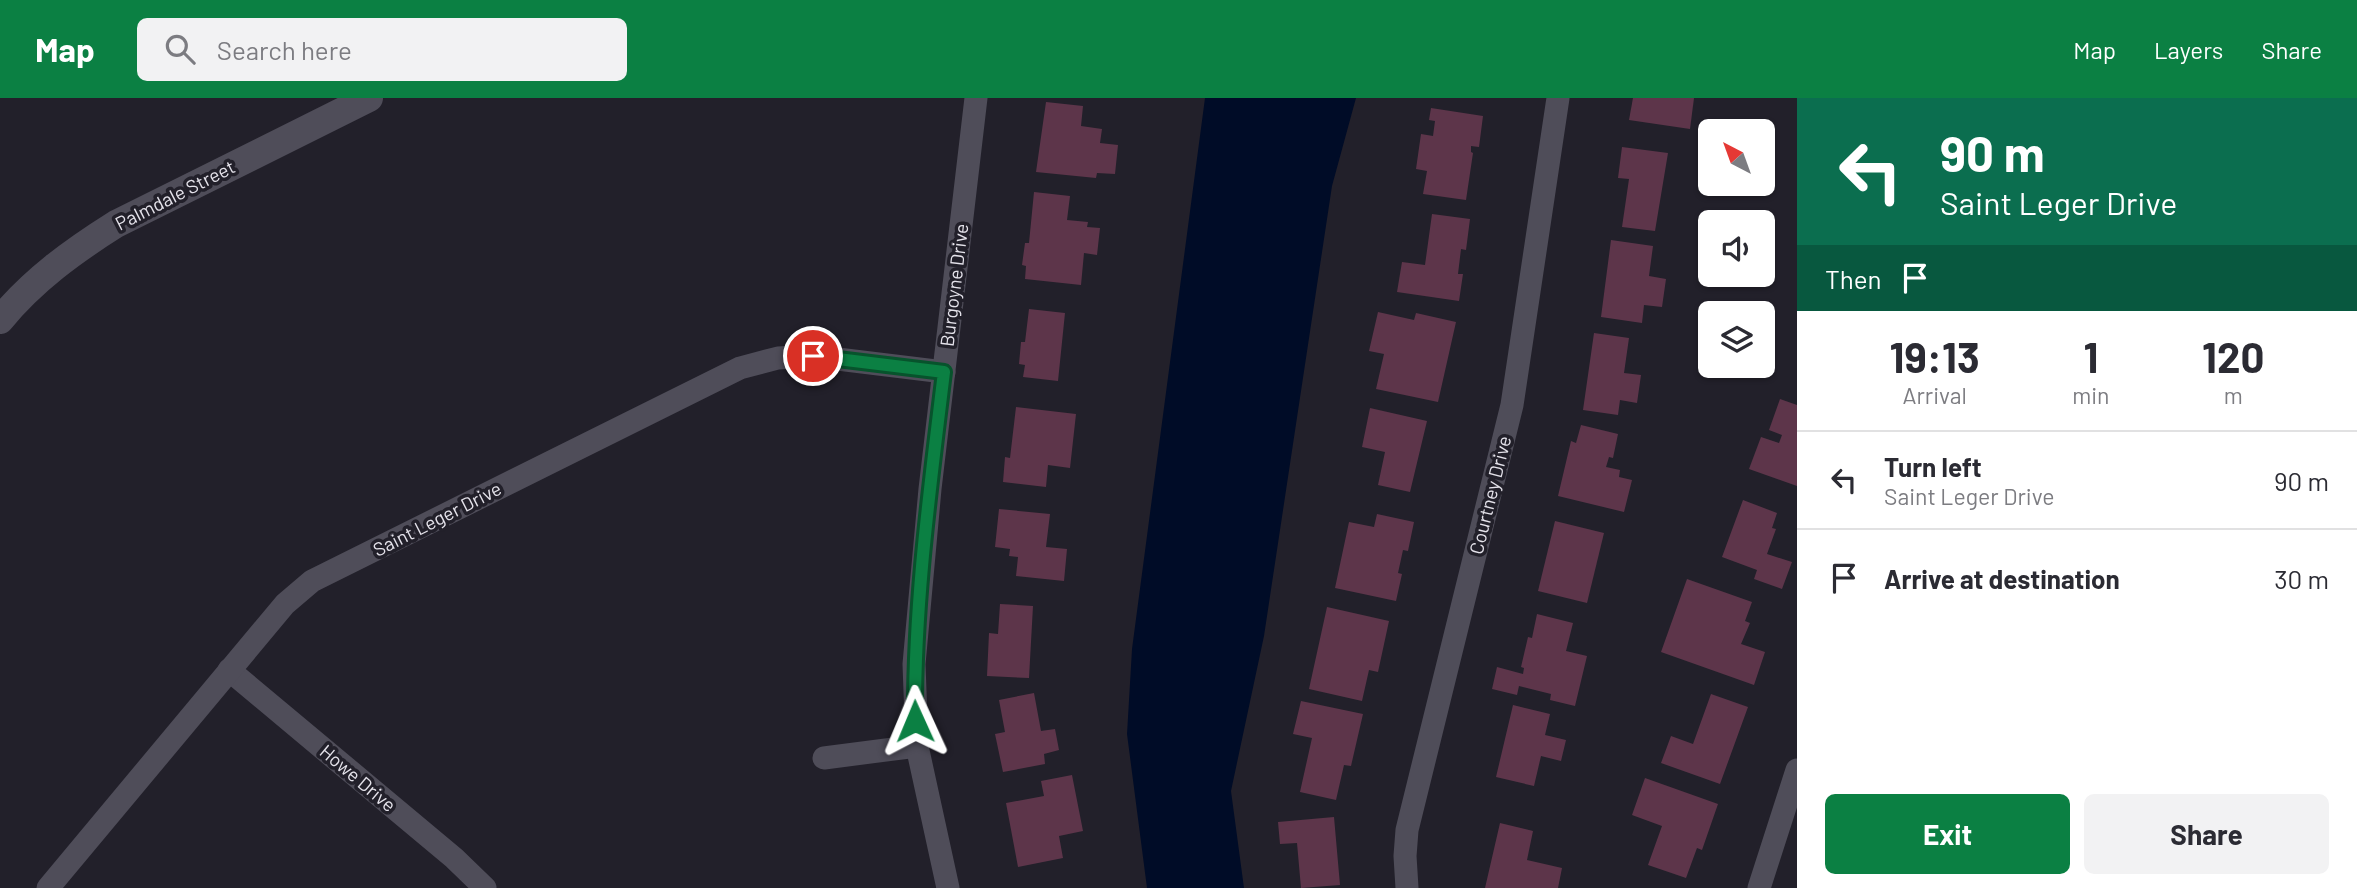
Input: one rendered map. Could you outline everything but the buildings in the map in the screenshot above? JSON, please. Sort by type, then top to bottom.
[{"type":"street","name":"Palmdale Street","points":[[0,320],[18,298],[49,270],[116,224],[369,98]]},
{"type":"street","name":"Burgoyne Drive","points":[[948,888],[917,746],[914,664],[930,489],[976,98]]},
{"type":"street","name":"Courtney Drive","points":[[1407,888],[1405,856],[1408,830],[1513,405],[1558,98]]},
{"type":"street","name":"Saint Leger Drive","points":[[48,888],[285,604],[312,581],[740,368],[778,358],[813,356],[944,372]]},
{"type":"street","name":"Howe Drive","points":[[229,670],[454,858],[485,888]]},
{"type":"street","points":[[824,758],[917,746]]},
{"type":"street","points":[[1759,888],[1797,770]]},
{"type":"water","points":[[1205,98],[1356,98],[1332,186],[1264,636],[1231,791],[1244,888],[1147,888],[1127,734],[1132,649]]},
{"type":"route","points":[[813,356],[944,372],[916,639],[915,721]]}]
